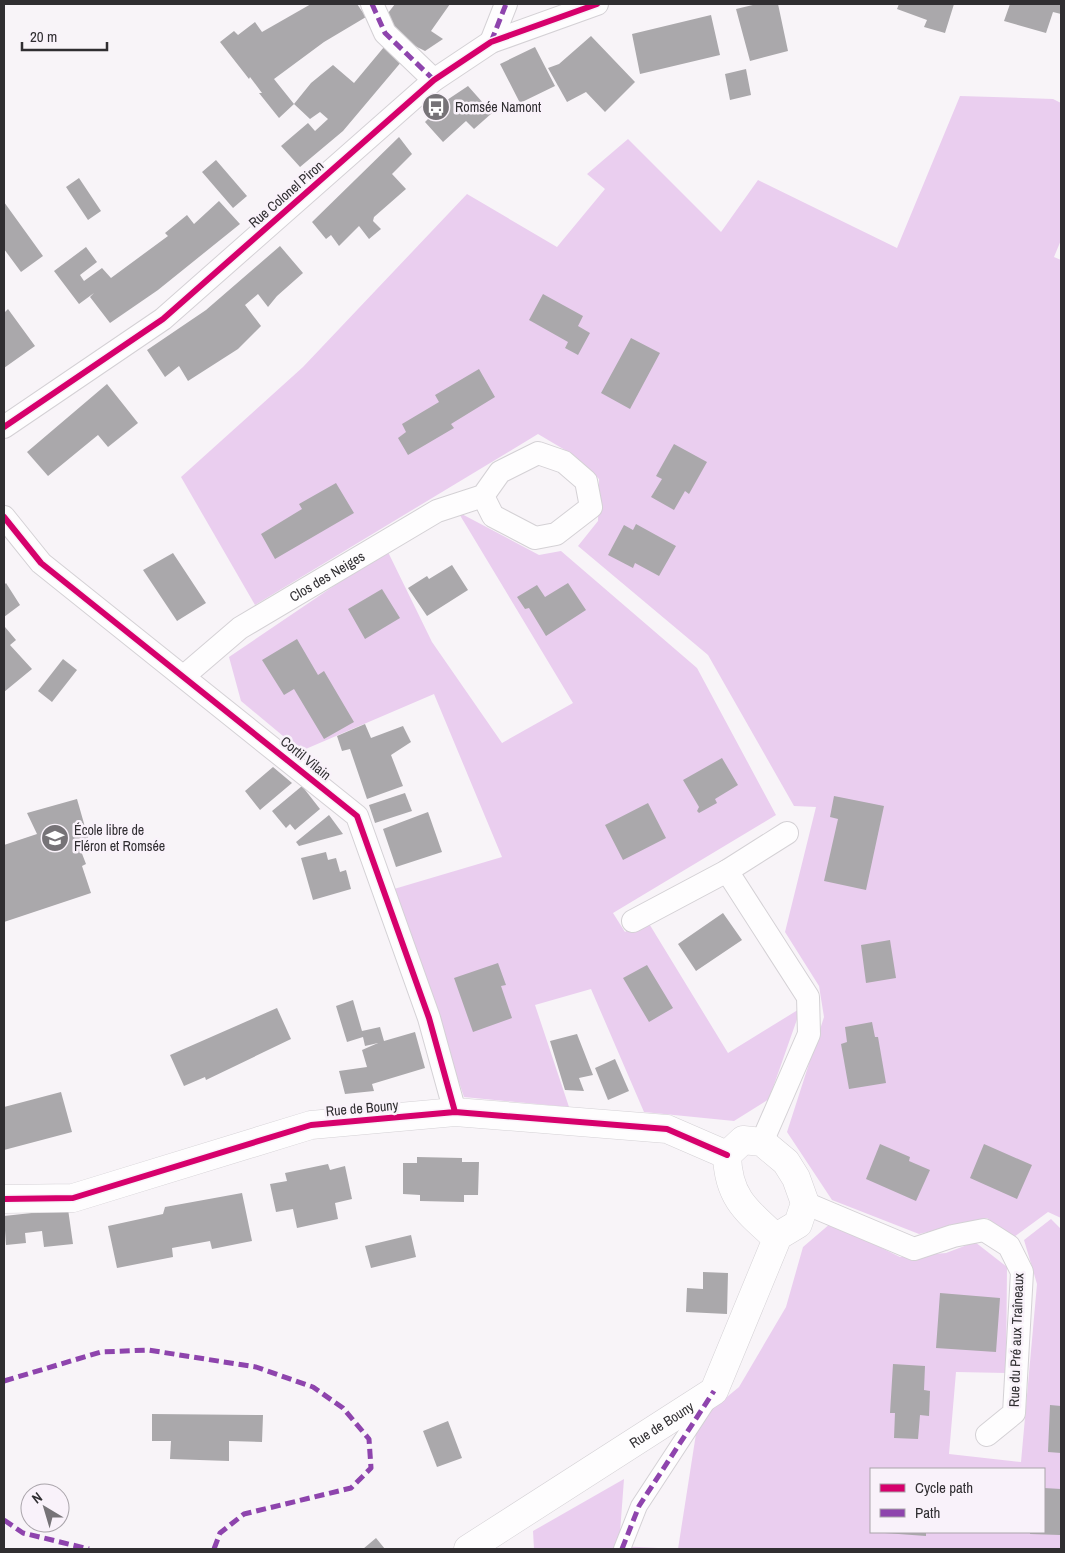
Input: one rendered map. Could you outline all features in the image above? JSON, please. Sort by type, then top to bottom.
[{"type":"street","points":[[372,4],[385,33],[434,80]]},
{"type":"street","points":[[491,42],[506,4]]},
{"type":"street","name":"Rue Colonel Piron","points":[[4,427],[163,319],[434,80],[491,42],[597,4]]},
{"type":"street","points":[[538,453],[564,462],[586,481],[590,507],[556,534],[535,538],[493,516],[483,496],[500,472],[538,453]]},
{"type":"street","name":"Clos des Neiges","points":[[184,676],[240,628],[437,511],[483,496]]},
{"type":"street","name":"Cortil Vilain","points":[[4,517],[41,563],[357,816],[429,1018],[455,1112]]},
{"type":"street","points":[[633,921],[727,871],[787,833]]},
{"type":"street","points":[[727,871],[808,996],[809,1034],[762,1142]]},
{"type":"street","name":"Rue de Bouny","points":[[4,1199],[73,1198],[311,1125],[455,1112],[667,1129],[727,1155]]},
{"type":"street","points":[[622,1549],[638,1506],[714,1392],[778,1236],[798,1224],[805,1202],[796,1178],[786,1162],[762,1142],[742,1140],[727,1155],[728,1178],[745,1210],[772,1234],[778,1236]]},
{"type":"street","name":"Rue du Pré aux Traîneaux","points":[[805,1202],[914,1249],[953,1236],[984,1230],[1009,1246],[1022,1272],[1014,1413],[986,1435]]},
{"type":"street","name":"Rue de Bouny","points":[[468,1549],[714,1392]]},
{"type":"shaded area","points":[[960,96],[1053,99],[1061,103],[1061,240],[1054,257],[1061,260],[1061,1218],[1048,1212],[1014,1237],[987,1218],[919,1234],[832,1200],[787,1132],[824,1017],[819,986],[785,932],[816,807],[794,806],[708,655],[578,546],[598,521],[599,479],[575,456],[538,434],[255,605],[181,477],[303,367],[467,194],[557,247],[605,189],[587,174],[628,139],[721,232],[758,180],[897,248]]},
{"type":"shaded area","points":[[458,512],[539,555],[561,551],[697,668],[776,815],[613,913],[625,932],[645,917],[728,1053],[801,1008],[769,1099],[734,1121],[644,1112],[591,989],[535,1005],[569,1107],[464,1097],[394,889],[502,857],[434,694],[301,751],[241,701],[229,657],[387,550],[432,642],[502,743],[573,703]]},
{"type":"shaded area","points":[[1051,1219],[1061,1229],[1061,1549],[678,1549],[698,1421],[739,1387],[786,1307],[803,1247],[831,1223],[900,1257],[946,1253],[975,1242],[1007,1267],[1006,1373],[956,1372],[949,1454],[1021,1462],[1037,1284],[1024,1240]]},
{"type":"shaded area","points":[[624,1479],[619,1546],[678,1549],[534,1549],[533,1531]]},
{"type":"building","points":[[311,4],[357,4],[366,17],[324,42],[274,79],[294,104],[279,118],[259,93],[262,93],[250,77],[249,79],[220,42],[234,31],[238,35],[255,22],[262,32]]},
{"type":"building","points":[[395,4],[450,4],[431,31],[443,39],[425,51],[411,44],[385,17]]},
{"type":"building","points":[[757,4],[778,4],[788,51],[750,61],[736,9]]},
{"type":"building","points":[[899,4],[954,4],[945,33],[924,27],[927,20],[897,9]]},
{"type":"building","points":[[1010,4],[1061,4],[1061,14],[1053,12],[1046,33],[1004,21]]},
{"type":"building","points":[[711,15],[720,55],[640,74],[632,34]]},
{"type":"building","points":[[591,36],[635,82],[605,112],[586,92],[567,102],[548,68],[559,64]]},
{"type":"building","points":[[384,47],[402,61],[343,131],[300,167],[281,146],[308,123],[315,131],[328,119],[320,112],[310,119],[294,104],[311,83],[333,65],[354,83]]},
{"type":"building","points":[[535,47],[555,86],[520,103],[500,64]]},
{"type":"building","points":[[746,69],[751,95],[730,100],[725,74]]},
{"type":"building","points":[[468,86],[492,113],[474,129],[466,121],[443,142],[425,122],[447,100]]},
{"type":"building","points":[[399,137],[412,154],[392,174],[406,189],[374,217],[373,221],[381,229],[369,239],[359,226],[339,246],[331,235],[326,239],[312,222]]},
{"type":"building","points":[[216,160],[247,196],[233,208],[202,172]]},
{"type":"building","points":[[79,178],[101,211],[88,220],[66,187]]},
{"type":"building","points":[[219,201],[240,224],[158,290],[110,323],[90,297],[94,293],[79,304],[54,271],[86,247],[97,262],[80,275],[84,281],[102,268],[111,278],[168,236],[165,233],[187,215],[194,224]]},
{"type":"building","points":[[4,202],[43,256],[21,272],[4,249]]},
{"type":"building","points":[[280,246],[303,273],[277,296],[268,307],[258,294],[245,305],[261,326],[238,349],[188,381],[179,366],[165,377],[147,350],[206,310]]},
{"type":"building","points":[[543,294],[583,316],[578,326],[590,333],[578,355],[565,348],[568,342],[529,320]]},
{"type":"building","points":[[8,309],[35,346],[4,368],[4,313]]},
{"type":"building","points":[[631,338],[660,353],[630,409],[601,393]]},
{"type":"building","points":[[479,369],[495,397],[451,424],[454,428],[408,455],[398,438],[406,432],[402,424],[439,402],[435,395]]},
{"type":"building","points":[[107,384],[138,423],[108,447],[98,435],[48,476],[27,452]]},
{"type":"building","points":[[674,444],[707,462],[689,494],[685,491],[674,510],[651,497],[662,479],[656,476]]},
{"type":"building","points":[[336,483],[354,513],[275,559],[261,534],[302,509],[299,504]]},
{"type":"building","points":[[636,524],[676,546],[659,576],[635,563],[633,568],[608,555],[624,525],[633,530]]},
{"type":"building","points":[[173,553],[206,603],[177,621],[143,570]]},
{"type":"building","points":[[452,565],[468,590],[427,616],[408,588],[427,576],[429,579]]},
{"type":"building","points":[[6,583],[20,605],[4,617],[4,585]]},
{"type":"building","points":[[568,583],[586,610],[546,636],[529,608],[525,609],[517,597],[537,585],[545,597]]},
{"type":"building","points":[[382,589],[400,618],[365,639],[348,609]]},
{"type":"building","points":[[5,627],[16,640],[10,645],[32,669],[4,692]]},
{"type":"building","points":[[297,639],[318,675],[324,671],[354,722],[324,739],[294,689],[284,695],[262,660]]},
{"type":"building","points":[[63,659],[77,670],[52,702],[38,691]]},
{"type":"building","points":[[365,724],[371,738],[403,726],[411,742],[391,755],[403,786],[367,799],[350,749],[342,751],[337,736]]},
{"type":"building","points":[[722,758],[738,785],[715,799],[717,803],[699,813],[697,811],[699,807],[683,780]]},
{"type":"building","points":[[273,767],[292,783],[260,810],[245,791]]},
{"type":"building","points":[[302,786],[320,809],[295,830],[290,824],[286,828],[272,811]]},
{"type":"building","points":[[405,793],[412,811],[375,823],[369,805]]},
{"type":"building","points":[[834,796],[884,806],[866,890],[824,881],[838,819],[830,817]]},
{"type":"building","points":[[77,799],[91,848],[81,851],[86,864],[82,866],[91,893],[4,922],[4,845],[37,834],[27,813]]},
{"type":"building","points":[[648,803],[666,838],[623,860],[605,825]]},
{"type":"building","points":[[428,812],[442,852],[396,867],[383,829]]},
{"type":"building","points":[[329,815],[343,834],[299,846],[296,842]]},
{"type":"building","points":[[326,852],[328,860],[336,858],[340,872],[346,870],[351,889],[313,900],[301,858]]},
{"type":"building","points":[[723,913],[742,940],[696,971],[678,944]]},
{"type":"building","points":[[890,940],[896,978],[866,983],[861,945]]},
{"type":"building","points":[[498,963],[506,985],[501,986],[512,1018],[473,1032],[454,978]]},
{"type":"building","points":[[647,965],[673,1008],[649,1022],[623,978]]},
{"type":"building","points":[[353,1000],[362,1031],[380,1027],[384,1041],[415,1032],[425,1068],[372,1084],[374,1091],[345,1094],[339,1071],[367,1067],[362,1050],[378,1043],[365,1046],[363,1037],[347,1042],[336,1006]]},
{"type":"building","points":[[277,1008],[291,1039],[206,1080],[205,1077],[184,1086],[170,1055]]},
{"type":"building","points":[[872,1022],[875,1037],[878,1037],[886,1083],[849,1089],[841,1044],[847,1042],[845,1027]]},
{"type":"building","points":[[577,1034],[593,1075],[579,1078],[584,1091],[565,1090],[550,1041]]},
{"type":"building","points":[[615,1059],[629,1091],[608,1100],[595,1068]]},
{"type":"building","points":[[61,1092],[72,1132],[4,1150],[4,1107]]},
{"type":"building","points":[[880,1144],[910,1157],[909,1161],[930,1170],[916,1201],[866,1179]]},
{"type":"building","points":[[984,1144],[1032,1165],[1017,1199],[970,1178]]},
{"type":"building","points":[[417,1157],[462,1158],[462,1162],[479,1162],[478,1195],[464,1195],[464,1202],[420,1201],[420,1195],[403,1194],[403,1163],[417,1163]]},
{"type":"building","points":[[328,1164],[330,1170],[345,1166],[352,1199],[335,1203],[338,1219],[297,1228],[293,1209],[276,1212],[270,1184],[287,1181],[285,1173]]},
{"type":"building","points":[[242,1193],[252,1241],[212,1249],[210,1241],[172,1248],[173,1257],[117,1268],[108,1226],[163,1214],[165,1207]]},
{"type":"building","points":[[68,1209],[73,1244],[44,1247],[42,1231],[25,1233],[26,1243],[6,1245],[4,1216]]},
{"type":"building","points":[[411,1235],[416,1257],[371,1268],[365,1246]]},
{"type":"building","points":[[703,1272],[728,1273],[727,1314],[686,1312],[687,1288],[703,1289]]},
{"type":"building","points":[[940,1293],[1000,1298],[996,1352],[936,1348]]},
{"type":"building","points":[[893,1364],[925,1366],[924,1390],[930,1391],[929,1416],[920,1415],[918,1439],[894,1438],[895,1413],[890,1413]]},
{"type":"building","points":[[1050,1405],[1061,1406],[1061,1453],[1048,1452]]},
{"type":"building","points":[[152,1414],[263,1415],[262,1442],[229,1441],[229,1461],[170,1459],[171,1441],[152,1441]]},
{"type":"building","points":[[448,1421],[462,1458],[437,1467],[423,1431]]},
{"type":"building","points":[[1045,1488],[1061,1489],[1060,1535],[1030,1534],[1045,1533]]},
{"type":"building","points":[[885,1533],[926,1533],[926,1536]]},
{"type":"building","points":[[376,1538],[385,1549],[363,1549]]},
{"type":"marked path","points":[[372,4],[385,33],[434,80]]},
{"type":"marked path","points":[[491,42],[506,4]]},
{"type":"marked path","points":[[4,1381],[101,1352],[148,1350],[256,1367],[313,1387],[343,1408],[369,1439],[371,1468],[351,1488],[244,1514],[220,1533],[214,1549]]},
{"type":"marked path","points":[[622,1549],[639,1506],[714,1391]]},
{"type":"marked path","points":[[4,1520],[23,1533],[89,1549]]},
{"type":"cycle path","points":[[4,427],[163,319],[434,80],[491,42],[597,4]]},
{"type":"cycle path","points":[[4,517],[41,563],[357,816],[429,1018],[455,1112]]},
{"type":"cycle path","points":[[4,1199],[73,1198],[311,1125],[455,1112],[667,1129],[727,1155]]},
{"type":"place","name":"Romsée Namont","points":[[436,107]]},
{"type":"place","name":"École libre de Fléron et Romsée","points":[[55,838]]}]
